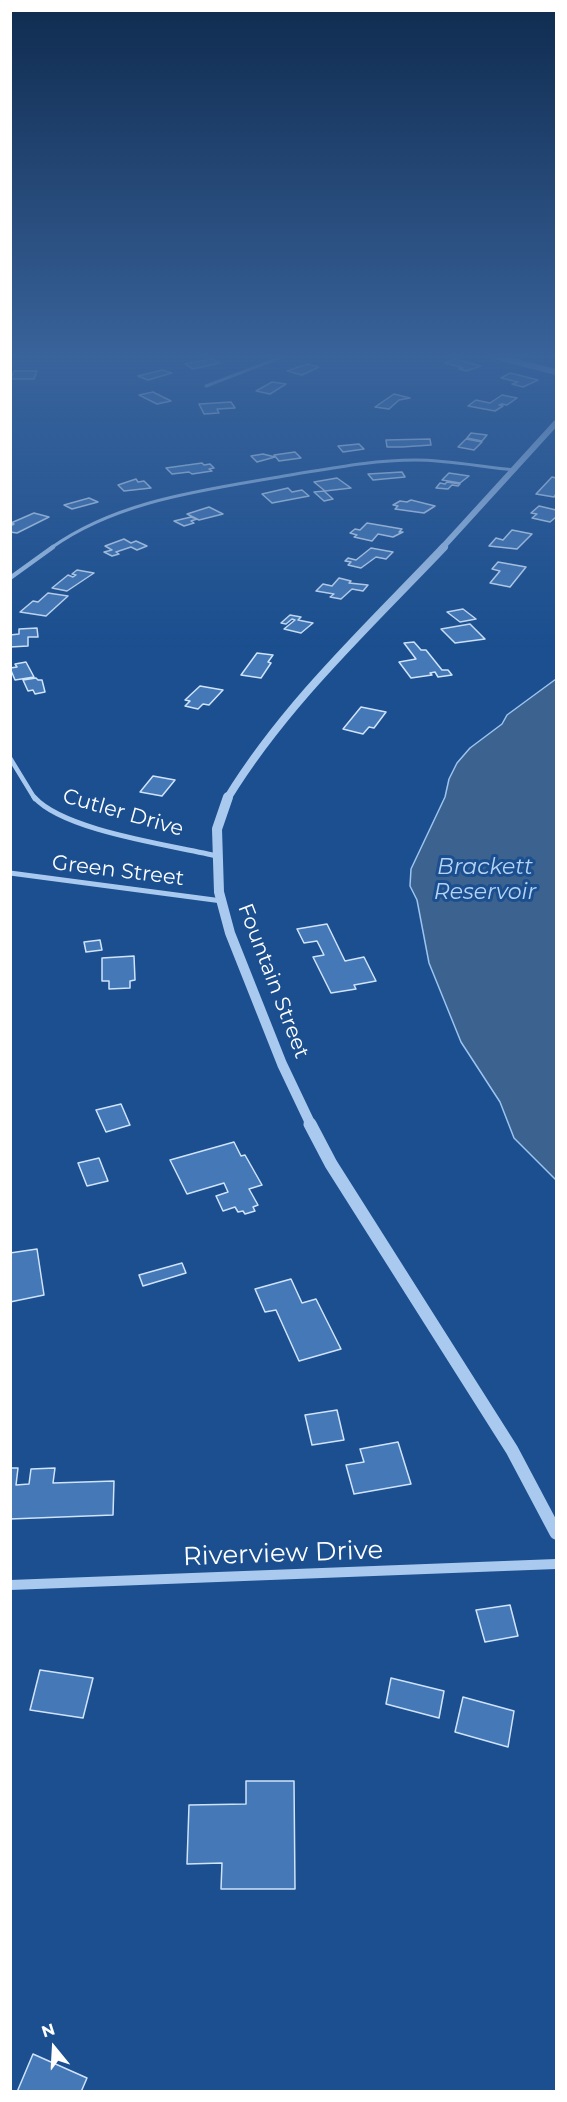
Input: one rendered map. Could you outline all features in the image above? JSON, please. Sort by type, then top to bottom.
[{"type":"street","name":"Fountain Street","points":[[530,453],[309,689],[262,747],[225,803],[217,829],[217,856],[222,901],[230,933],[282,1064],[331,1164],[512,1450],[556,1533]]},
{"type":"street","points":[[10,578],[75,531],[148,503],[208,489],[376,461],[437,461],[515,470]]},
{"type":"street","name":"Cutler Drive","points":[[10,758],[23,785],[42,806],[101,828],[217,856]]},
{"type":"street","name":"Green Street","points":[[10,873],[222,901]]},
{"type":"street","name":"Riverview Drive","points":[[10,1586],[556,1564]]},
{"type":"water","name":"Brackett Reservoir","points":[[556,679],[556,1180],[514,1138],[500,1102],[461,1042],[429,963],[417,900],[410,886],[411,869],[445,797],[449,779],[457,763],[470,748],[502,724],[507,715]]},
{"type":"building","points":[[296,453],[301,458],[279,461],[274,455]]},
{"type":"building","points":[[263,454],[275,457],[257,462],[251,456]]},
{"type":"building","points":[[210,464],[214,468],[209,469],[212,471],[192,474],[189,472],[172,474],[166,468]]},
{"type":"building","points":[[402,472],[405,477],[373,480],[368,474]]},
{"type":"building","points":[[449,473],[469,476],[460,483],[442,480]]},
{"type":"building","points":[[552,477],[556,478],[554,497],[536,494]]},
{"type":"building","points":[[337,478],[351,488],[325,491],[314,482]]},
{"type":"building","points":[[136,479],[138,482],[144,481],[151,488],[124,491],[118,485]]},
{"type":"building","points":[[440,483],[460,484],[452,485],[448,489],[436,488]]},
{"type":"building","points":[[288,488],[292,492],[302,490],[309,496],[272,503],[262,494]]},
{"type":"building","points":[[324,491],[333,499],[324,501],[314,492]]},
{"type":"building","points":[[89,498],[98,502],[72,509],[64,505]]},
{"type":"building","points":[[411,500],[435,506],[424,513],[395,509],[398,506],[393,505],[400,501]]},
{"type":"building","points":[[539,506],[556,510],[556,517],[550,522],[532,518],[537,514],[531,513]]},
{"type":"building","points":[[209,507],[223,514],[199,520],[187,514]]},
{"type":"building","points":[[34,513],[49,517],[17,533],[10,532],[10,526],[14,524],[11,523]]},
{"type":"building","points":[[191,517],[197,519],[191,521],[194,523],[184,526],[174,521]]},
{"type":"building","points":[[367,523],[402,529],[399,532],[403,532],[393,537],[378,534],[372,541],[354,537],[357,535],[350,533],[355,529],[360,530]]},
{"type":"building","points":[[512,530],[532,534],[517,549],[489,546],[496,538],[503,540]]},
{"type":"building","points":[[124,539],[147,546],[137,550],[131,547],[116,552],[119,554],[112,556],[104,552],[112,550],[105,546]]},
{"type":"building","points":[[371,548],[393,552],[386,559],[376,557],[361,568],[348,565],[351,562],[345,561],[348,558],[356,560]]},
{"type":"building","points":[[498,562],[526,567],[510,587],[490,583],[500,571],[492,569]]},
{"type":"building","points":[[77,570],[94,573],[67,591],[52,588],[68,575],[73,577],[76,575],[72,574]]},
{"type":"building","points":[[339,578],[351,581],[349,583],[368,585],[363,591],[352,589],[341,599],[330,597],[334,594],[316,591],[323,584],[332,586]]},
{"type":"building","points":[[48,593],[68,596],[46,616],[20,612],[33,601],[38,602]]},
{"type":"building","points":[[463,609],[476,619],[460,622],[447,612]]},
{"type":"building","points":[[290,615],[301,617],[298,620],[313,623],[301,633],[284,629],[295,620],[292,619],[286,624],[281,623]]},
{"type":"building","points":[[470,624],[485,639],[455,643],[441,629]]},
{"type":"building","points":[[37,628],[38,637],[28,637],[28,646],[10,647],[10,635],[19,634],[19,629]]},
{"type":"building","points":[[414,642],[421,650],[426,650],[442,670],[448,670],[452,675],[438,677],[435,672],[430,673],[432,675],[411,678],[399,662],[416,659],[404,643]]},
{"type":"building","points":[[257,653],[273,655],[268,662],[271,663],[261,678],[241,675]]},
{"type":"building","points":[[26,662],[34,677],[15,680],[10,668],[17,667],[15,664]]},
{"type":"building","points":[[36,678],[42,680],[45,692],[35,694],[33,690],[28,691],[23,680]]},
{"type":"building","points":[[200,686],[223,690],[209,705],[203,704],[198,709],[185,706],[190,701],[185,700]]},
{"type":"building","points":[[361,707],[386,712],[374,728],[369,727],[363,734],[343,729]]},
{"type":"building","points":[[153,776],[175,780],[162,796],[140,792]]},
{"type":"building","points":[[327,924],[345,961],[364,957],[376,981],[354,985],[356,989],[331,993],[313,957],[324,955],[317,941],[304,943],[297,929]]},
{"type":"building","points":[[100,940],[102,950],[86,952],[84,942]]},
{"type":"building","points":[[134,956],[135,980],[130,981],[130,988],[109,989],[109,981],[102,981],[102,958]]},
{"type":"building","points":[[121,1104],[130,1125],[106,1132],[96,1110]]},
{"type":"building","points":[[234,1142],[241,1156],[245,1155],[262,1185],[249,1189],[258,1205],[253,1207],[255,1211],[245,1214],[243,1211],[238,1212],[235,1207],[223,1211],[216,1196],[228,1192],[224,1183],[187,1194],[170,1160]]},
{"type":"building","points":[[99,1158],[108,1181],[87,1186],[78,1163]]},
{"type":"building","points":[[37,1249],[44,1295],[10,1302],[10,1253]]},
{"type":"building","points":[[182,1263],[186,1273],[143,1286],[139,1275]]},
{"type":"building","points":[[291,1279],[302,1303],[316,1299],[341,1349],[299,1361],[276,1310],[265,1312],[255,1289]]},
{"type":"building","points":[[337,1410],[344,1440],[312,1445],[305,1415]]},
{"type":"building","points":[[398,1442],[411,1484],[354,1494],[346,1465],[364,1462],[360,1449]]},
{"type":"building","points":[[10,1468],[18,1468],[16,1485],[29,1484],[31,1469],[55,1468],[53,1483],[114,1481],[113,1515],[10,1519]]},
{"type":"building","points":[[510,1605],[518,1636],[485,1642],[476,1610]]},
{"type":"building","points":[[40,1670],[93,1678],[83,1718],[30,1710]]},
{"type":"building","points":[[391,1678],[444,1691],[439,1718],[386,1704]]},
{"type":"building","points":[[463,1697],[514,1711],[508,1747],[455,1732]]},
{"type":"building","points":[[246,1781],[294,1781],[295,1889],[221,1889],[222,1863],[187,1864],[189,1805],[246,1804]]},
{"type":"building","points":[[33,2054],[87,2078],[81,2092],[17,2092]]}]
